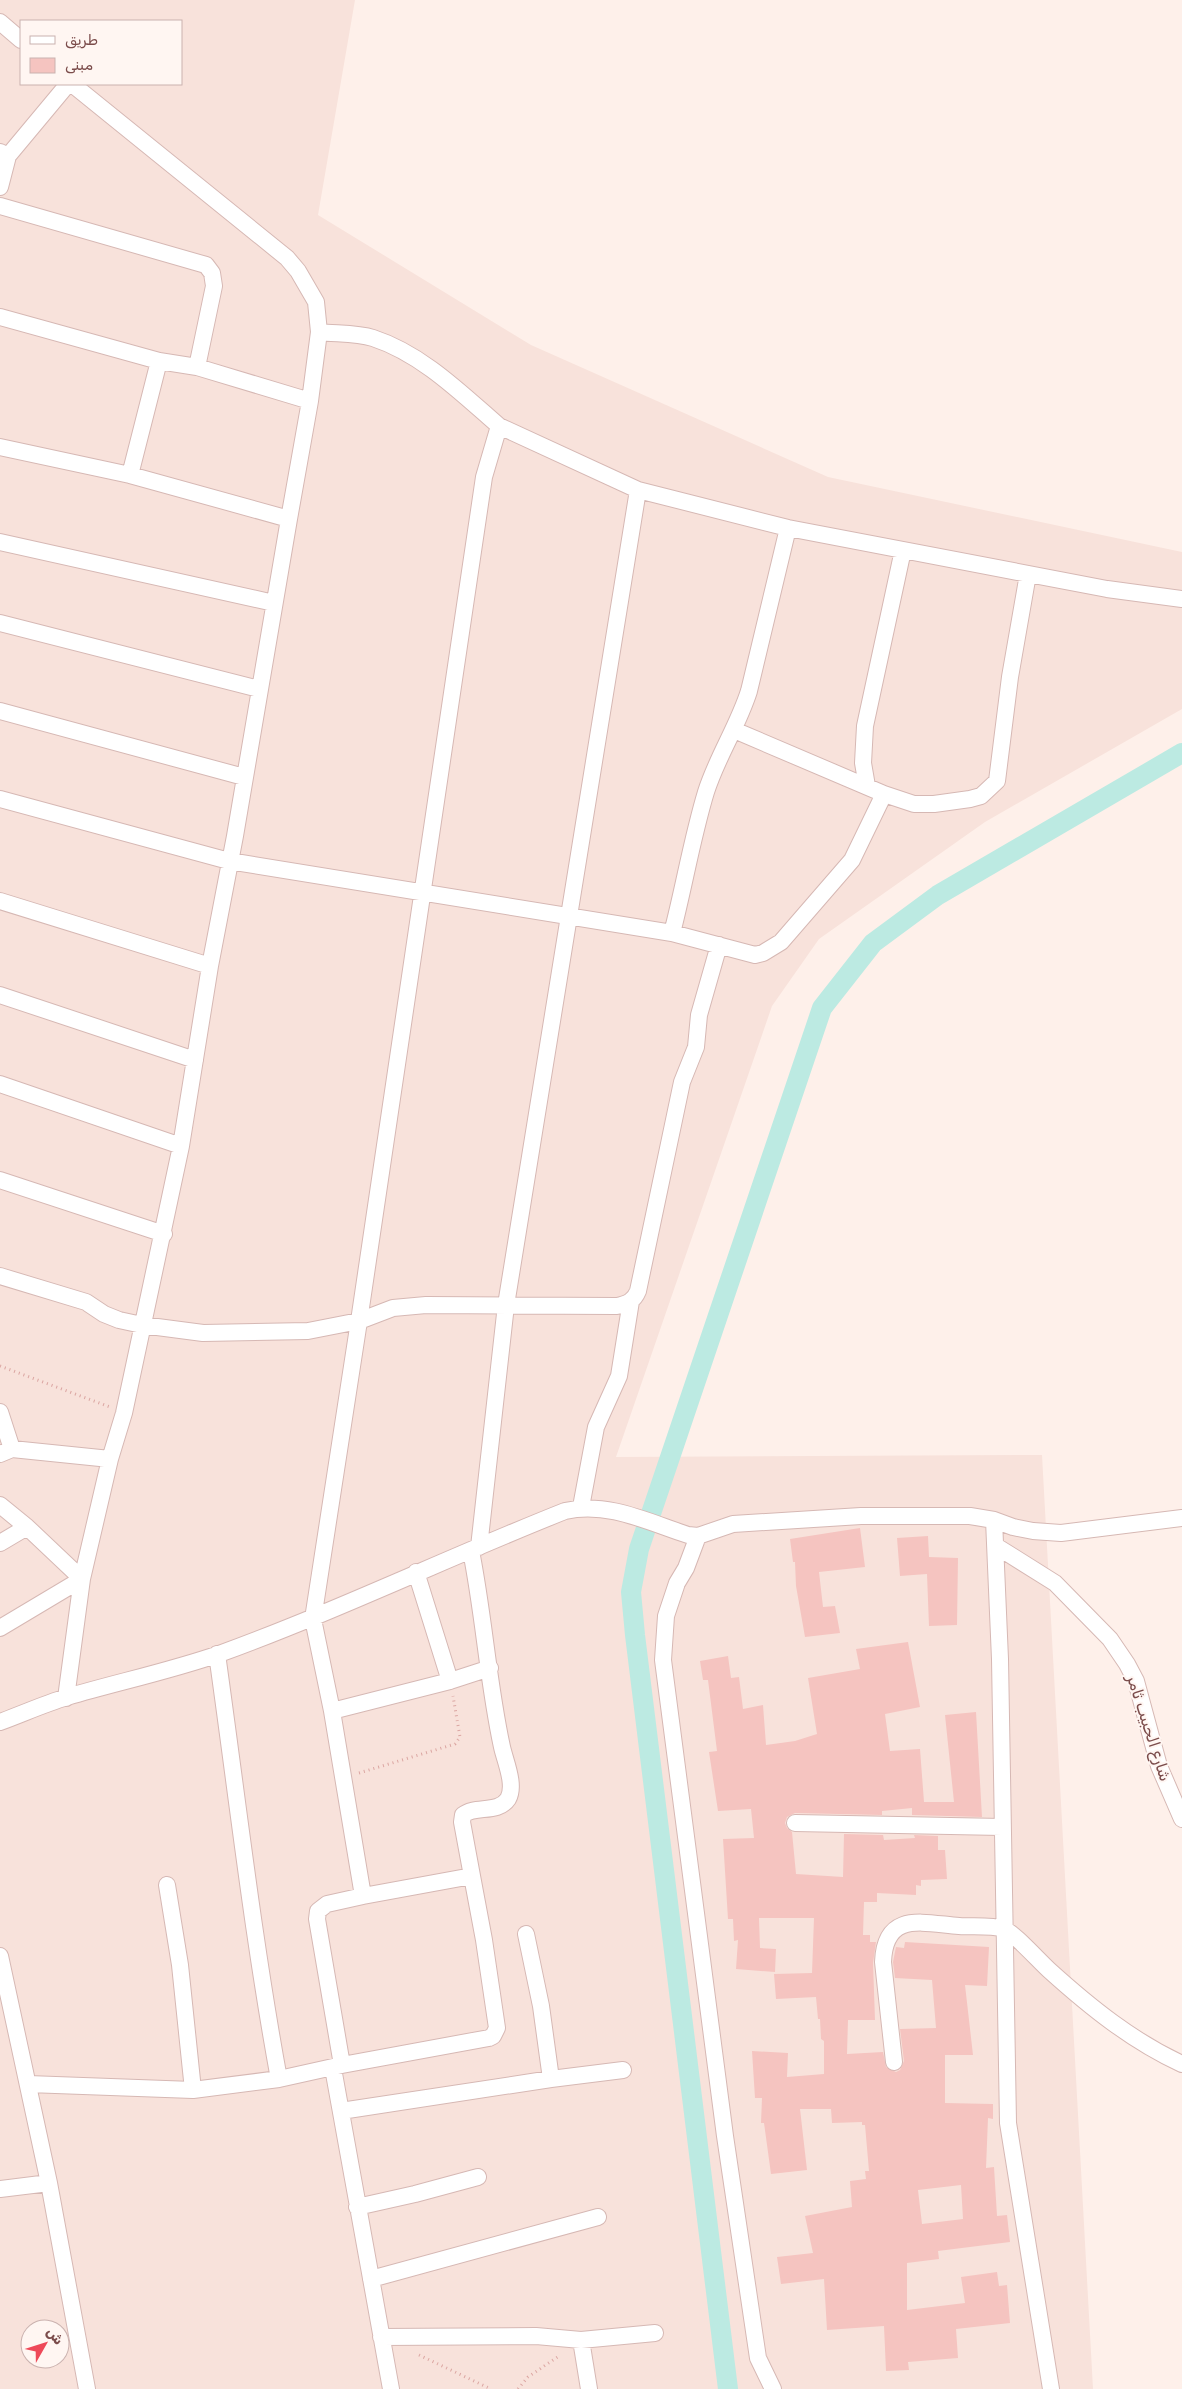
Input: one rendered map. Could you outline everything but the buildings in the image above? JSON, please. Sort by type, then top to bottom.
[{"type":"street","points":[[0,22],[20,39]]},
{"type":"street","points":[[0,187],[4,154],[69,85]]},
{"type":"street","points":[[66,1698],[82,1580],[110,1458],[124,1413],[142,1325],[164,1234],[181,1146],[210,966],[310,401],[320,332],[316,302],[298,271],[287,258],[71,85]]},
{"type":"street","points":[[0,206],[206,265],[212,273],[214,286],[197,367]]},
{"type":"street","points":[[0,317],[159,361],[197,367],[310,401]]},
{"type":"street","points":[[320,332],[371,338],[399,348],[449,383],[499,426],[556,454],[638,490],[788,528],[1107,589],[1182,599]]},
{"type":"street","points":[[130,475],[159,361]]},
{"type":"street","points":[[363,1896],[344,1777],[313,1619],[484,477],[499,426]]},
{"type":"street","points":[[0,447],[130,475],[289,519]]},
{"type":"street","points":[[28,2084],[193,2090],[279,2079],[337,2066],[489,2038],[496,2033],[497,2024],[493,1996],[462,1815],[467,1811],[502,1805],[512,1789],[498,1728],[475,1549],[506,1305],[638,490]]},
{"type":"street","points":[[672,933],[706,792],[725,745],[741,715],[760,651],[788,528]]},
{"type":"street","points":[[0,542],[274,603]]},
{"type":"street","points":[[867,786],[863,763],[865,726],[903,550]]},
{"type":"street","points":[[734,730],[884,794],[914,804],[970,800],[981,796],[997,781],[1010,677],[1028,574]]},
{"type":"street","points":[[0,623],[259,689]]},
{"type":"street","points":[[0,711],[244,777]]},
{"type":"street","points":[[0,799],[229,861],[672,933],[755,955],[763,953],[781,942],[852,860],[884,794]]},
{"type":"street","points":[[0,901],[210,966]]},
{"type":"street","points":[[581,1507],[596,1427],[619,1376],[631,1301],[638,1291],[682,1082],[696,1047],[699,1015],[720,945]]},
{"type":"street","points":[[0,995],[195,1060]]},
{"type":"street","points":[[0,1084],[181,1146]]},
{"type":"street","points":[[0,1180],[164,1234]]},
{"type":"street","points":[[0,1276],[86,1302],[110,1316],[142,1325],[203,1333],[308,1331],[359,1321],[382,1311],[402,1307],[461,1304],[617,1306],[631,1301]]},
{"type":"street","points":[[0,1412],[6,1451],[110,1458]]},
{"type":"street","points":[[0,1505],[27,1527],[82,1580]]},
{"type":"street","points":[[3,1719],[66,1698],[131,1681],[217,1654],[313,1619],[416,1572],[565,1511],[581,1507],[601,1507],[693,1536],[732,1524],[861,1516],[942,1515],[994,1520],[1013,1527],[1061,1533],[1182,1518]]},
{"type":"street","points":[[994,1520],[1000,1659],[1008,2123],[1051,2389]]},
{"type":"street","points":[[0,1543],[27,1527]]},
{"type":"street","points":[[693,1536],[668,1609],[663,1660],[724,2127],[758,2358],[774,2389]]},
{"type":"street","name":"شارع الحبيب ثامر","points":[[996,1546],[1055,1583],[1110,1639],[1123,1658],[1136,1681],[1159,1766],[1182,1819]]},
{"type":"street","points":[[416,1572],[450,1681]]},
{"type":"street","points":[[0,1628],[82,1580]]},
{"type":"street","points":[[217,1654],[245,1851],[259,1969],[279,2079]]},
{"type":"street","points":[[332,1711],[450,1681],[490,1668]]},
{"type":"street","points":[[794,1823],[1002,1827]]},
{"type":"street","points":[[391,2389],[341,2112],[337,2066],[317,1920],[318,1911],[327,1904],[472,1876]]},
{"type":"street","points":[[167,1885],[180,1965],[193,2090]]},
{"type":"street","points":[[894,2062],[883,1962],[884,1947],[890,1933],[904,1924],[914,1922],[1006,1930],[1050,1971],[1127,2034],[1182,2064]]},
{"type":"street","points":[[526,1934],[542,2006],[551,2079]]},
{"type":"street","points":[[0,1956],[49,2183],[88,2389]]},
{"type":"street","points":[[341,2112],[551,2079],[623,2070]]},
{"type":"street","points":[[358,2207],[415,2194],[478,2176]]},
{"type":"street","points":[[0,2189],[49,2183]]},
{"type":"street","points":[[371,2279],[598,2216]]},
{"type":"street","points":[[381,2337],[536,2336],[582,2340],[655,2333]]},
{"type":"street","points":[[582,2340],[589,2389]]},
{"type":"path","points":[[0,1366],[124,1413]]},
{"type":"path","points":[[344,1777],[425,1754],[459,1741],[450,1681]]},
{"type":"path","points":[[518,2389],[528,2378],[582,2340]]},
{"type":"path","points":[[415,2353],[491,2389]]},
{"type":"shaded area","points":[[0,0],[355,0],[318,215],[531,345],[828,477],[1182,552],[1182,709],[985,822],[819,939],[772,1006],[616,1457],[1042,1455],[1093,2389],[0,2389]]},
{"type":"waterway","points":[[728,2389],[635,1635],[631,1592],[639,1549],[822,1008],[873,943],[938,895],[1182,753]]}]
